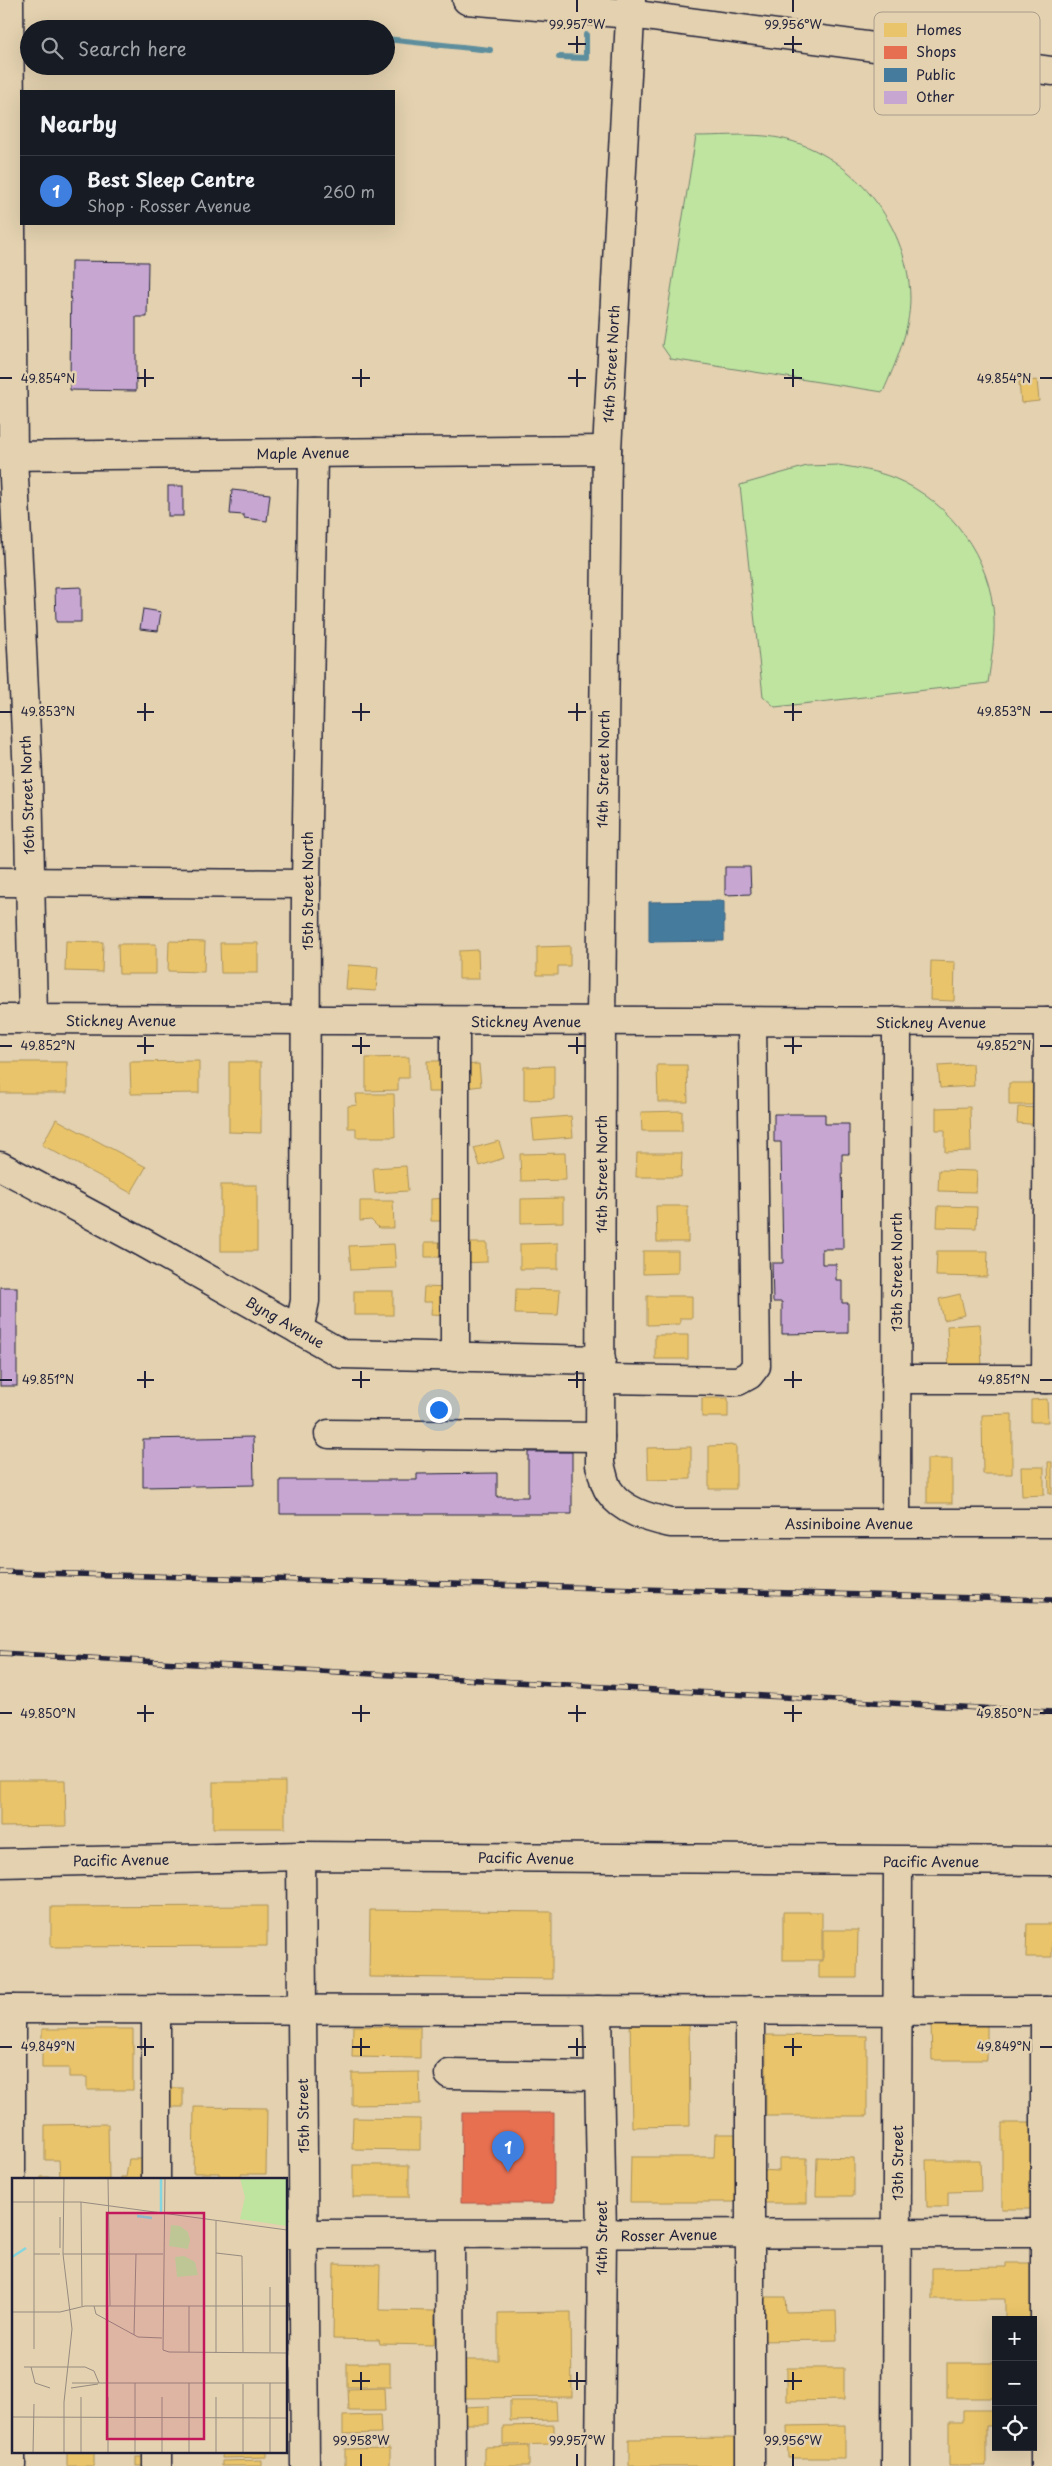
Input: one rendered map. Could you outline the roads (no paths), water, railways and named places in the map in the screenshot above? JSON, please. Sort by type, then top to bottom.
[{"type":"street","name":"16th Street North","points":[[9,0],[6,456],[27,766],[33,1019]]},
{"type":"street","points":[[467,0],[631,7],[874,44]]},
{"type":"street","name":"14th Street North","points":[[631,7],[607,450],[601,1020],[600,1465],[608,1491],[623,1506],[647,1517]]},
{"type":"street","name":"Maple Avenue","points":[[6,456],[607,450]]},
{"type":"street","name":"15th Street North","points":[[298,1330],[305,1301],[306,884],[313,453]]},
{"type":"street","points":[[0,882],[306,884]]},
{"type":"street","name":"Stickney Avenue","points":[[0,1019],[1050,1022]]},
{"type":"street","points":[[455,1021],[455,1357]]},
{"type":"street","name":"13th Street North","points":[[896,1522],[897,1021]]},
{"type":"street","name":"Byng Avenue","points":[[0,1166],[144,1243],[342,1354],[455,1357],[738,1380],[749,1375],[756,1366],[752,1022]]},
{"type":"street","points":[[896,1379],[1049,1379],[1050,1022]]},
{"type":"street","points":[[329,1434],[600,1437]]},
{"type":"street","name":"Assiniboine Avenue","points":[[647,1517],[670,1523],[1052,1523]]},
{"type":"street","name":"Pacific Avenue","points":[[0,1863],[301,1856],[1052,1862]]},
{"type":"street","name":"15th Street","points":[[301,1856],[302,2010],[296,2234],[305,2466]]},
{"type":"street","name":"13th Street","points":[[896,2466],[898,1861]]},
{"type":"street","points":[[11,2466],[6,2009],[1049,2011],[1044,2466]]},
{"type":"street","points":[[156,2009],[156,2178]]},
{"type":"street","name":"14th Street","points":[[598,2010],[602,2235],[600,2466]]},
{"type":"street","points":[[750,2010],[750,2466]]},
{"type":"street","points":[[449,2074],[598,2076]]},
{"type":"street","name":"Rosser Avenue","points":[[296,2234],[450,2236],[1048,2233]]},
{"type":"street","points":[[450,2236],[451,2466]]},
{"type":"waterway","points":[[559,57],[586,58],[586,35]]},
{"type":"waterway","points":[[395,40],[490,50]]},
{"type":"railway","points":[[0,1572],[1052,1600]]},
{"type":"railway","points":[[0,1653],[1052,1712]]},
{"type":"place","name":"Best Sleep Centre","points":[[508,2172]]}]
